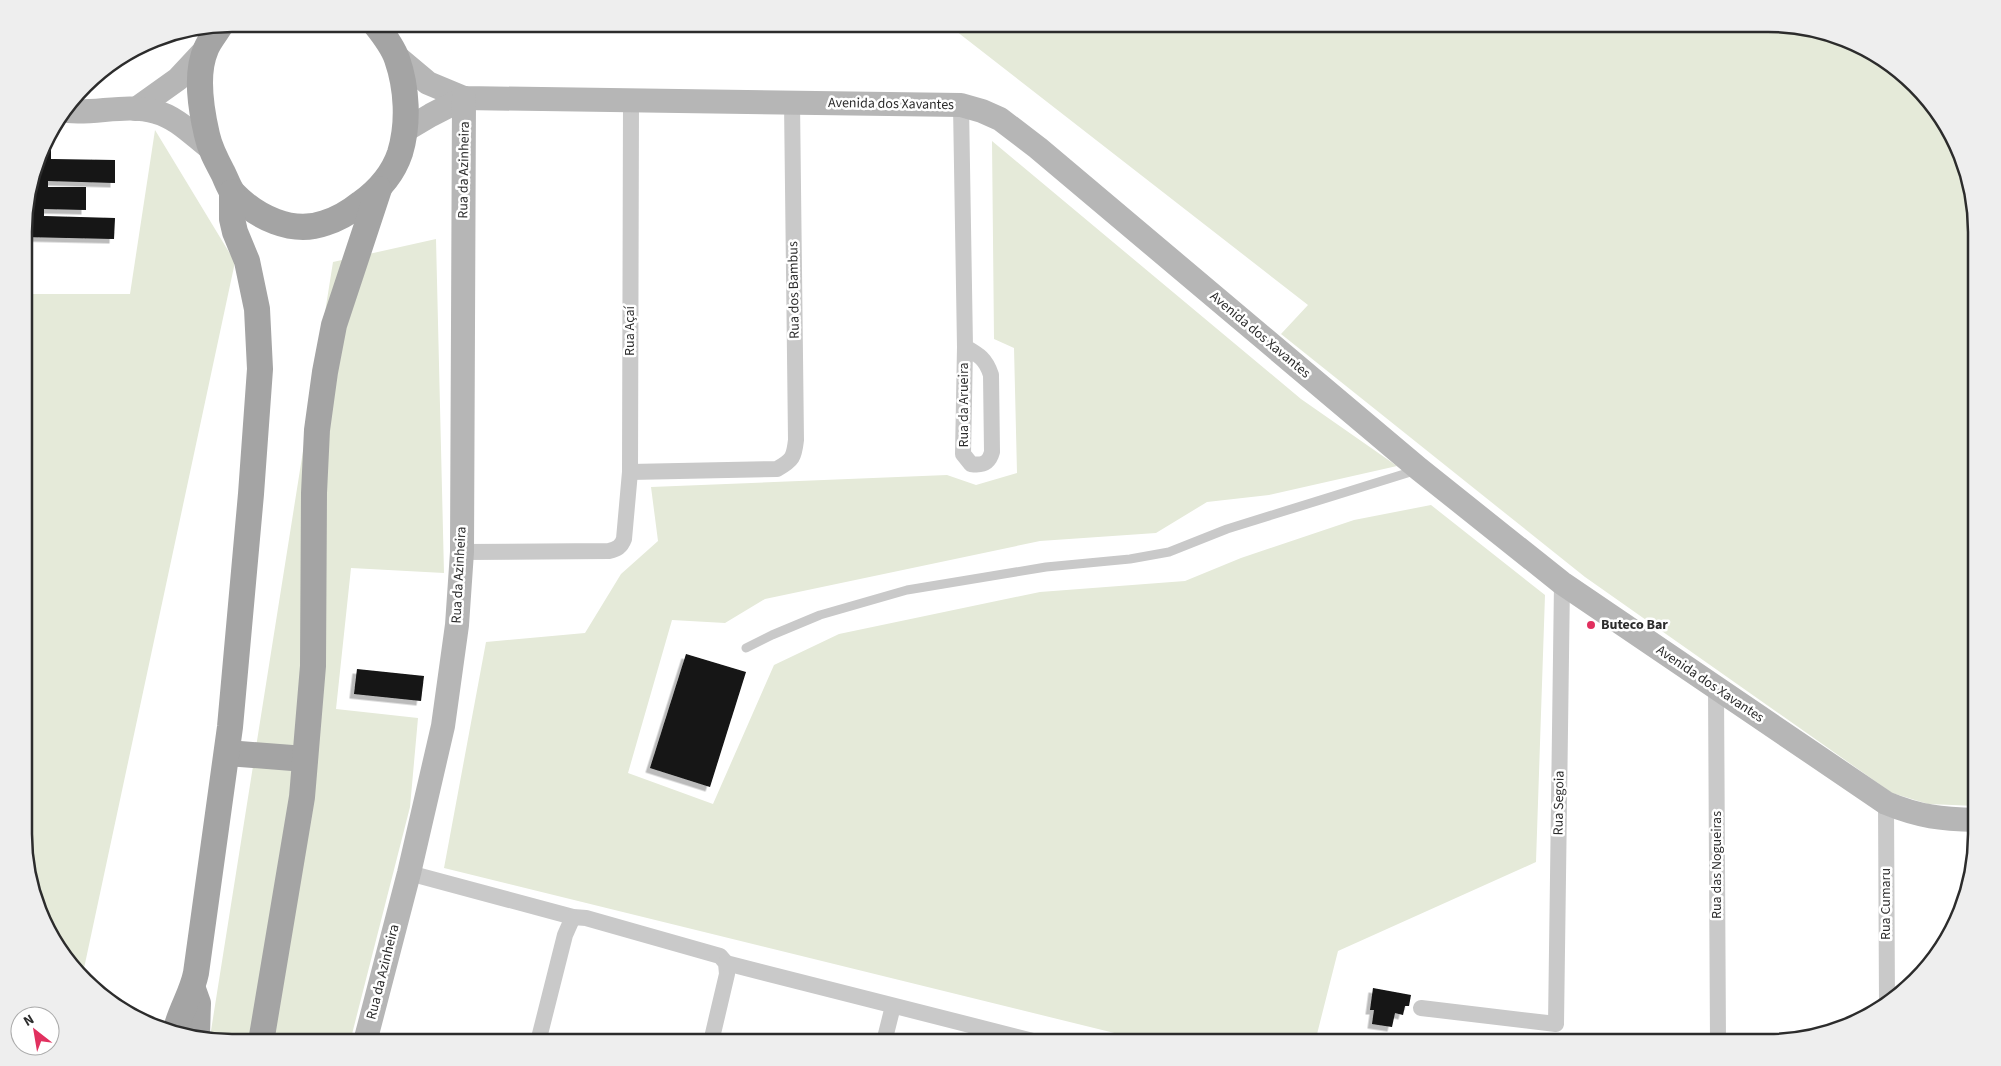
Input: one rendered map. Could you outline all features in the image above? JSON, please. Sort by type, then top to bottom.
[{"type":"main road","points":[[261,1034],[302,797],[313,666],[314,493],[317,430],[322,392],[334,325],[379,189],[400,154],[404,131],[406,106],[397,58],[380,32]]},
{"type":"main road","points":[[136,108],[161,93],[178,79],[206,49],[216,33]]},
{"type":"main road","points":[[206,49],[200,82],[201,110],[210,148],[232,192],[258,215],[283,224],[303,228],[325,224],[351,211],[379,189]]},
{"type":"main road","name":"Avenida dos Xavantes","points":[[397,58],[428,83],[464,98],[961,105],[1000,119],[1038,148],[1419,469],[1562,582],[1886,803],[1904,810],[1937,818],[1968,820]]},
{"type":"main road","name":"Avenida dos Xavantes","points":[[404,131],[431,114],[464,98]]},
{"type":"main road","name":"Rua da Azinheira","points":[[367,1034],[409,873],[443,726],[457,624],[462,552],[464,98]]},
{"type":"main road","points":[[76,109],[136,108],[157,112],[177,122],[210,148]]},
{"type":"main road","points":[[198,1031],[198,1003],[195,981],[227,753],[251,494],[260,369],[260,338],[256,300],[247,261],[235,232],[232,218],[232,192]]},
{"type":"main road","points":[[227,753],[305,759]]},
{"type":"main road","points":[[177,1026],[184,1003],[195,981]]},
{"type":"street","name":"Rua Açaí","points":[[462,552],[609,552],[622,545],[630,472],[631,101]]},
{"type":"street","name":"Rua dos Bambus","points":[[630,472],[777,469],[788,463],[794,456],[796,440],[792,102]]},
{"type":"street","name":"Rua da Arueira","points":[[961,105],[964,347],[963,454],[971,464],[985,464],[990,459],[992,452],[991,375],[988,364],[982,356],[964,347]]},
{"type":"street","name":"Rua Segoia","points":[[1421,1008],[1556,1024],[1562,582]]},
{"type":"street","name":"Rua das Nogueiras","points":[[1716,688],[1718,1034]]},
{"type":"street","name":"Rua Cumaru","points":[[1886,803],[1887,994]]},
{"type":"street","points":[[409,873],[573,917],[586,918],[723,960],[1005,1034]]},
{"type":"street","points":[[540,1034],[565,935],[573,917]]},
{"type":"street","points":[[713,1034],[726,974],[723,960]]},
{"type":"street","points":[[886,1034],[893,1006]]},
{"type":"lane","points":[[746,648],[820,614],[907,590],[1046,568],[1169,552],[1227,529],[1419,469]]},
{"type":"green space","points":[[957,32],[1768,32],[1820,39],[1857,53],[1880,66],[1910,91],[1935,121],[1948,144],[1958,168],[1967,207],[1968,806],[1928,804],[1892,793],[1585,577],[1281,334],[1308,305]]},
{"type":"green space","points":[[155,130],[235,262],[84,967],[66,945],[53,922],[39,885],[34,859],[32,833],[32,294],[130,294]]},
{"type":"green space","points":[[992,141],[1301,399],[1397,466],[1269,495],[1207,502],[1156,533],[1040,541],[765,599],[725,623],[672,620],[628,773],[713,804],[774,665],[839,634],[1040,592],[1185,581],[1241,558],[1354,520],[1431,505],[1545,595],[1536,862],[1338,951],[1317,1034],[1118,1034],[444,868],[486,642],[585,633],[621,574],[658,541],[651,487],[947,475],[976,485],[1017,473],[1014,348],[994,339]]},
{"type":"green space","points":[[436,239],[444,573],[351,568],[336,709],[418,718],[410,807],[352,1034],[211,1032],[333,262]]},
{"type":"building","points":[[51,149],[51,159],[115,160],[115,183],[48,181],[48,187],[86,187],[86,210],[44,209],[44,216],[115,218],[114,239],[32,237],[36,194],[43,168]]},
{"type":"building","points":[[686,654],[746,672],[710,787],[650,768]]},
{"type":"building","points":[[357,669],[424,676],[421,701],[354,694]]},
{"type":"building","points":[[1373,988],[1411,995],[1409,1006],[1405,1006],[1403,1015],[1395,1013],[1392,1027],[1372,1024],[1374,1010],[1370,1010]]},
{"type":"place","name":"Buteco Bar","points":[[1591,625]]}]
